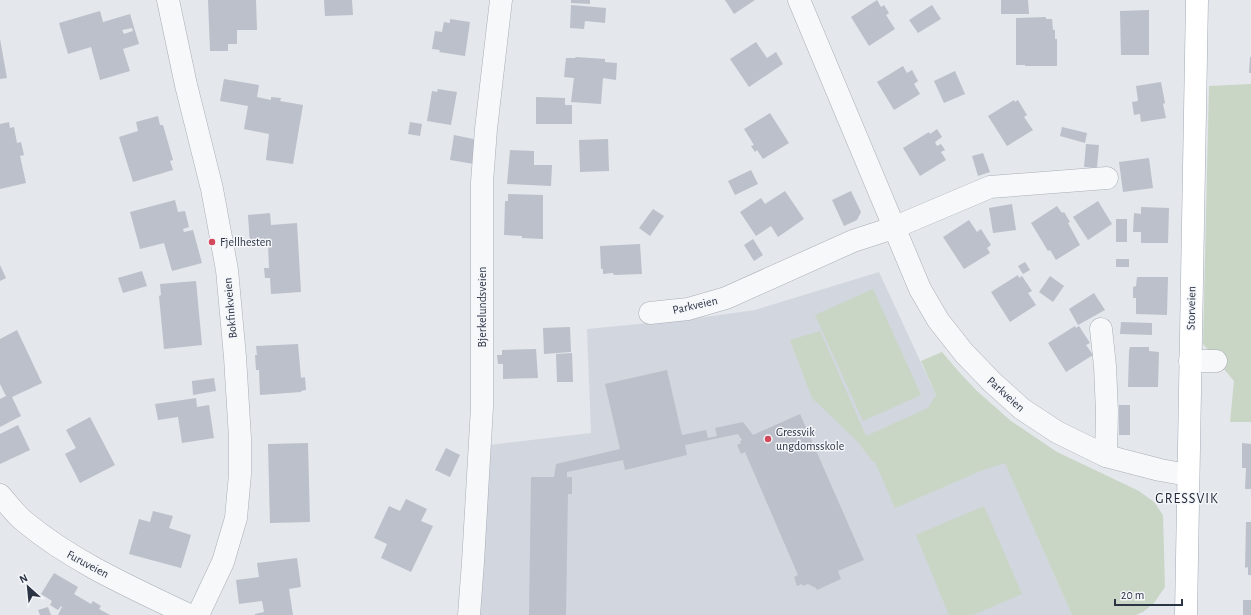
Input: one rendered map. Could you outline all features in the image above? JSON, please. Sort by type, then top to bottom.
[{"type":"main road","name":"Storveien","points":[[1186,615],[1197,0]]},
{"type":"street","name":"Bokfinkveien","points":[[168,0],[186,85],[212,189],[227,270],[235,357],[240,438],[240,474],[236,518],[223,562],[198,615]]},
{"type":"street","name":"Bjerkelundsveien","points":[[469,615],[482,407],[482,182],[486,129],[501,0]]},
{"type":"street","name":"Parkveien","points":[[799,0],[893,228],[920,289],[938,320],[964,353],[992,382],[1022,409],[1057,432],[1106,456],[1160,470],[1188,475]]},
{"type":"street","name":"Parkveien","points":[[650,313],[688,309],[726,298],[854,241],[893,228],[990,187],[1107,178]]},
{"type":"street","points":[[1101,329],[1105,366],[1107,412],[1106,456]]},
{"type":"street","points":[[1190,360],[1216,361]]},
{"type":"street","name":"Furuveien","points":[[0,495],[23,521],[57,547],[127,585],[189,615]]},
{"type":"shaded area","name":"Gressvik ungdomsskole","points":[[879,272],[936,395],[978,400],[1072,615],[480,615],[490,445],[591,433],[587,329],[691,319],[755,310]]},
{"type":"green space","points":[[1251,84],[1251,422],[1230,422],[1234,381],[1203,344],[1209,86]]},
{"type":"green space","points":[[873,289],[921,395],[863,421],[815,315]]},
{"type":"green space","points":[[820,331],[866,436],[928,408],[936,395],[921,361],[942,352],[977,391],[1011,421],[1057,452],[1139,491],[1154,502],[1163,515],[1165,587],[1154,603],[1143,612],[1136,615],[1072,615],[1005,463],[983,470],[895,508],[875,462],[873,462],[858,442],[812,398],[790,340]]},
{"type":"green space","points":[[984,506],[1022,594],[973,615],[949,615],[916,535]]},
{"type":"building","points":[[208,0],[256,0],[257,30],[237,30],[237,44],[228,44],[228,51],[210,51]]},
{"type":"building","points":[[324,0],[352,0],[353,15],[325,16]]},
{"type":"building","points":[[571,0],[590,0],[590,4],[571,3]]},
{"type":"building","points":[[725,0],[755,0],[734,14]]},
{"type":"building","points":[[877,0],[881,7],[884,5],[889,13],[886,15],[895,29],[869,46],[851,17]]},
{"type":"building","points":[[1001,0],[1028,0],[1029,14],[1001,14]]},
{"type":"building","points":[[571,5],[606,8],[605,23],[585,21],[584,29],[570,28]]},
{"type":"building","points":[[932,5],[941,19],[918,33],[909,20]]},
{"type":"building","points":[[1149,10],[1149,55],[1121,55],[1120,11]]},
{"type":"building","points":[[100,11],[103,22],[130,14],[139,44],[123,49],[130,71],[100,80],[91,47],[68,54],[59,23]],"holes":[[[132,28],[133,31],[124,34],[122,30]]]},
{"type":"building","points":[[1046,17],[1046,19],[1052,19],[1053,30],[1055,30],[1055,39],[1057,39],[1057,66],[1016,65],[1016,18]]},
{"type":"building","points":[[450,19],[470,22],[465,56],[439,52],[440,50],[432,49],[435,31],[442,32],[444,22],[450,23]]},
{"type":"building","points":[[0,39],[7,78],[0,79]]},
{"type":"building","points":[[756,42],[767,58],[776,52],[783,64],[749,87],[730,59]]},
{"type":"building","points":[[576,57],[605,59],[605,62],[617,63],[616,80],[603,78],[601,104],[571,102],[574,78],[564,77],[566,58]]},
{"type":"building","points":[[1250,57],[1251,73],[1249,73]]},
{"type":"building","points":[[903,66],[907,73],[912,70],[918,81],[914,84],[920,94],[894,110],[877,82]]},
{"type":"building","points":[[955,71],[965,94],[944,103],[934,81]]},
{"type":"building","points":[[224,79],[259,85],[257,97],[271,100],[271,97],[281,98],[280,101],[303,105],[293,164],[266,160],[269,134],[244,129],[248,106],[220,101]]},
{"type":"building","points":[[1161,82],[1166,118],[1141,122],[1140,114],[1134,115],[1132,102],[1138,101],[1136,86]]},
{"type":"building","points":[[438,89],[457,92],[451,125],[427,121],[432,91],[437,92]]},
{"type":"building","points":[[536,97],[565,98],[565,105],[572,105],[572,124],[536,124]]},
{"type":"building","points":[[1014,100],[1015,102],[1018,100],[1027,115],[1024,117],[1033,130],[1007,146],[988,116]]},
{"type":"building","points":[[770,113],[789,143],[763,159],[757,150],[755,152],[751,146],[754,145],[744,129]]},
{"type":"building","points":[[158,116],[160,125],[163,125],[173,160],[170,161],[173,170],[133,182],[119,137],[138,131],[136,122]]},
{"type":"building","points":[[9,122],[10,128],[14,127],[17,143],[21,142],[24,155],[20,156],[26,183],[0,189],[0,124]]},
{"type":"building","points":[[410,122],[422,124],[420,136],[408,134]]},
{"type":"building","points":[[1062,127],[1087,133],[1085,143],[1060,136]]},
{"type":"building","points":[[937,129],[942,137],[935,142],[937,146],[941,144],[945,150],[941,152],[946,160],[920,176],[903,148],[929,132],[930,134]]},
{"type":"building","points":[[454,135],[478,140],[474,164],[450,160]]},
{"type":"building","points":[[608,139],[609,171],[580,172],[579,140]]},
{"type":"building","points":[[1086,144],[1099,145],[1097,168],[1084,167]]},
{"type":"building","points":[[510,150],[534,151],[534,165],[552,165],[551,186],[507,184]]},
{"type":"building","points":[[983,153],[990,172],[978,176],[972,156]]},
{"type":"building","points":[[1149,158],[1153,188],[1123,192],[1119,162]]},
{"type":"building","points":[[751,170],[758,184],[735,195],[728,181]]},
{"type":"building","points":[[785,191],[804,219],[778,237],[771,226],[756,236],[740,212],[761,198],[765,204]]},
{"type":"building","points":[[851,191],[861,212],[857,220],[844,226],[832,200]]},
{"type":"building","points":[[508,194],[543,195],[543,239],[504,235],[505,201],[508,201]]},
{"type":"building","points":[[175,200],[178,212],[185,211],[189,227],[183,229],[184,232],[193,230],[202,263],[172,271],[164,243],[140,249],[130,212]]},
{"type":"building","points":[[1098,201],[1112,224],[1088,240],[1073,217]]},
{"type":"building","points":[[1012,204],[1016,230],[993,233],[989,208]]},
{"type":"building","points":[[1057,206],[1062,213],[1064,212],[1070,222],[1068,223],[1080,245],[1056,260],[1050,250],[1048,251],[1031,223]]},
{"type":"building","points":[[1141,207],[1169,208],[1168,243],[1141,243],[1141,232],[1133,232],[1134,213],[1141,214]]},
{"type":"building","points":[[653,209],[664,216],[650,236],[639,228]]},
{"type":"building","points":[[270,213],[271,225],[297,223],[301,292],[271,294],[270,278],[265,278],[264,268],[269,268],[268,244],[250,245],[248,215]]},
{"type":"building","points":[[1116,219],[1127,219],[1127,242],[1116,242]]},
{"type":"building","points":[[969,220],[977,232],[981,229],[991,245],[987,248],[990,253],[964,269],[943,237]]},
{"type":"building","points":[[753,239],[763,255],[754,261],[744,245]]},
{"type":"building","points":[[640,244],[642,274],[603,274],[603,269],[601,269],[600,246]]},
{"type":"building","points":[[1116,259],[1129,259],[1129,267],[1116,267]]},
{"type":"building","points":[[1025,262],[1030,270],[1023,274],[1018,266]]},
{"type":"building","points":[[0,265],[6,278],[0,281]]},
{"type":"building","points":[[142,271],[147,286],[123,293],[118,278]]},
{"type":"building","points":[[1018,275],[1019,278],[1022,276],[1032,291],[1028,293],[1036,305],[1010,322],[991,292]]},
{"type":"building","points":[[1050,276],[1064,286],[1053,302],[1039,292]]},
{"type":"building","points":[[1137,277],[1168,277],[1167,315],[1136,314],[1136,298],[1133,298],[1133,287],[1136,286]]},
{"type":"building","points":[[196,281],[202,345],[164,349],[159,296],[161,295],[160,284]]},
{"type":"building","points":[[1094,293],[1105,310],[1078,325],[1069,309]]},
{"type":"building","points":[[1121,322],[1152,323],[1152,335],[1120,334]]},
{"type":"building","points":[[1075,326],[1076,328],[1079,326],[1090,343],[1086,345],[1093,355],[1066,372],[1048,343]]},
{"type":"building","points":[[570,327],[571,352],[544,354],[543,328]]},
{"type":"building","points":[[17,330],[42,383],[12,397],[21,416],[0,427],[0,399],[6,396],[0,384],[0,339]]},
{"type":"building","points":[[298,344],[301,378],[305,377],[306,390],[301,392],[260,395],[259,370],[256,370],[256,346]]},
{"type":"building","points":[[1130,347],[1149,347],[1149,351],[1159,352],[1158,387],[1128,387]]},
{"type":"building","points":[[536,349],[538,378],[503,379],[503,364],[498,364],[497,355],[502,355],[502,350]]},
{"type":"building","points":[[572,353],[573,382],[557,382],[556,354]]},
{"type":"building","points":[[667,370],[682,435],[706,430],[708,438],[717,436],[715,428],[743,422],[753,435],[800,414],[864,560],[838,571],[841,579],[817,590],[808,584],[797,586],[794,577],[798,575],[745,452],[741,454],[737,445],[741,443],[740,441],[742,440],[738,434],[685,445],[687,455],[625,470],[623,460],[567,472],[567,477],[572,477],[572,494],[568,494],[566,615],[529,615],[531,477],[554,477],[556,464],[620,449],[605,384]]},
{"type":"building","points":[[214,378],[216,391],[193,395],[192,381]]},
{"type":"building","points":[[196,398],[197,407],[209,405],[214,438],[182,443],[178,417],[158,420],[155,404]]},
{"type":"building","points":[[1119,405],[1130,405],[1130,435],[1119,435]]},
{"type":"building","points":[[90,417],[115,465],[80,483],[65,454],[76,448],[66,430]]},
{"type":"building","points":[[18,425],[30,450],[0,464],[0,434]]},
{"type":"building","points":[[308,443],[310,522],[270,523],[268,444]]},
{"type":"building","points":[[1242,443],[1251,444],[1251,489],[1245,489],[1246,468],[1242,468]]},
{"type":"building","points":[[446,448],[460,455],[450,477],[435,470]]},
{"type":"building","points":[[406,499],[427,509],[421,521],[433,526],[411,572],[381,558],[387,544],[374,538],[389,506],[400,511]]},
{"type":"building","points":[[153,511],[173,516],[169,528],[191,535],[181,568],[129,554],[139,519],[150,522]]},
{"type":"building","points":[[1246,522],[1251,522],[1251,575],[1248,575],[1248,567],[1245,568]]},
{"type":"building","points":[[297,558],[301,587],[289,589],[293,615],[255,615],[264,612],[262,601],[239,604],[236,580],[259,577],[257,563]]},
{"type":"building","points":[[54,573],[78,587],[74,594],[91,604],[93,601],[101,606],[99,609],[110,615],[58,615],[62,607],[61,606],[58,610],[50,605],[52,601],[41,594]]},
{"type":"building","points":[[1243,600],[1251,600],[1251,615],[1243,615]]},
{"type":"building","points":[[48,607],[51,615],[40,615],[38,610]]},
{"type":"place","name":"Fjellhesten","points":[[212,242]]},
{"type":"place","name":"Gressvik ungdomsskole","points":[[768,439]]},
{"type":"district","name":"GRESSVIK","points":[[1187,498]]}]
